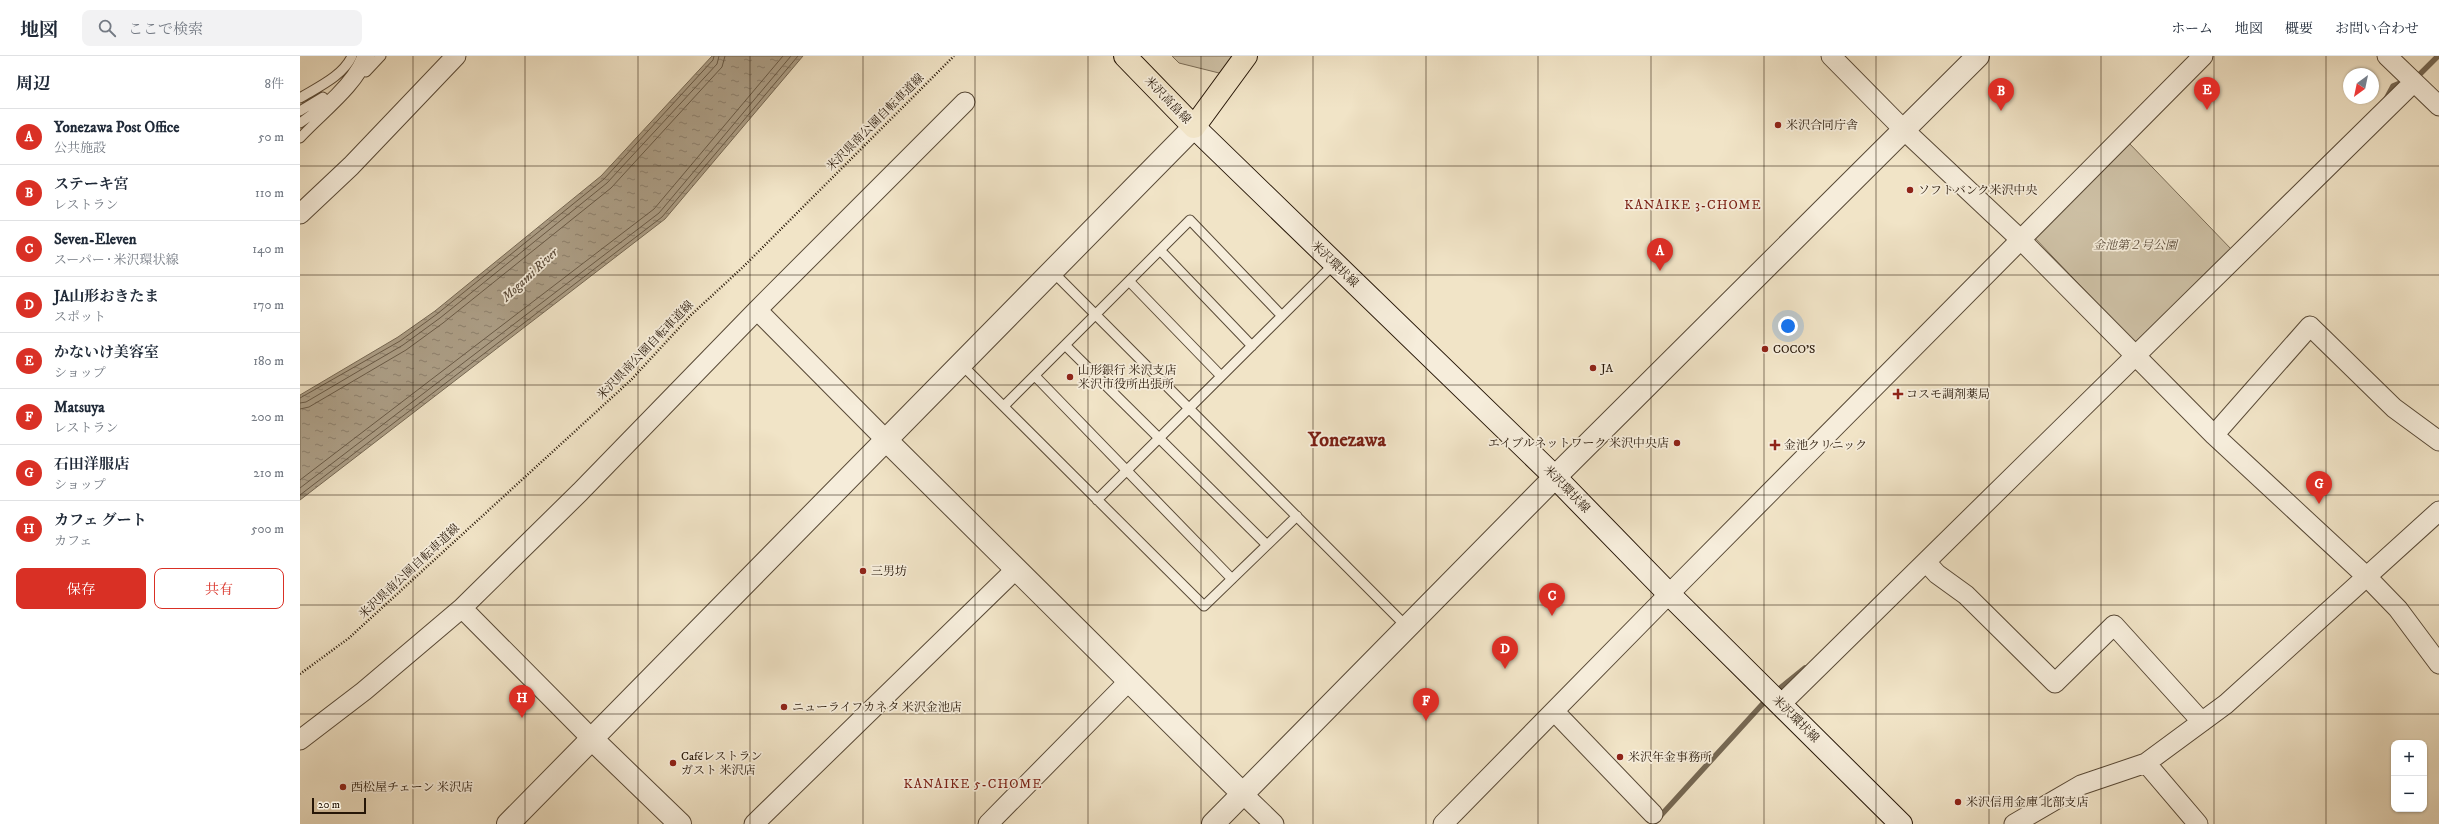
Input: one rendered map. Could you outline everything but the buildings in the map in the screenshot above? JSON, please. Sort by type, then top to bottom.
[{"type":"main road","name":"米沢高畠線","points":[[1126,56],[1194,127]]},
{"type":"main road","points":[[1194,127],[1246,56]]},
{"type":"street","points":[[300,214],[352,166],[456,56]]},
{"type":"street","points":[[1831,56],[1904,130],[2020,239],[2134,356],[2214,435],[2367,577],[2398,610],[2439,664]]},
{"type":"street","points":[[1213,824],[1556,477],[1978,56]]},
{"type":"street","points":[[1443,824],[1668,594],[2203,56]]},
{"type":"street","points":[[2387,56],[2439,106]]},
{"type":"street","points":[[1781,704],[2414,82]]},
{"type":"street","points":[[300,740],[364,691],[462,608],[580,492],[757,310],[965,102]]},
{"type":"street","points":[[508,824],[1194,127]]},
{"type":"street","name":"米沢環状線","points":[[1194,127],[1556,477],[1668,594],[1901,824]]},
{"type":"street","points":[[757,310],[1016,570],[1274,824]]},
{"type":"street","points":[[2214,435],[2310,326],[2394,408],[2439,441]]},
{"type":"street","points":[[2014,824],[2081,785],[2146,763],[2202,722],[2226,704],[2439,512]]},
{"type":"street","points":[[1926,562],[1937,574],[1966,595],[2055,683],[2114,625],[2202,722]]},
{"type":"street","points":[[754,824],[1016,570]]},
{"type":"street","points":[[462,608],[592,739],[680,824]]},
{"type":"street","points":[[988,824],[1129,681]]},
{"type":"street","points":[[1554,711],[1653,814]]},
{"type":"street","points":[[2146,763],[2198,824]]},
{"type":"lane","points":[[300,98],[336,76],[352,56]]},
{"type":"lane","points":[[301,122],[344,84],[357,68],[362,56]]},
{"type":"lane","points":[[354,84],[365,69],[370,56]]},
{"type":"lane","points":[[300,138],[382,56]]},
{"type":"lane","points":[[300,111],[344,84]]},
{"type":"lane","points":[[1004,406],[1190,220],[1282,316]]},
{"type":"lane","points":[[1160,250],[1252,346]]},
{"type":"lane","points":[[1097,500],[1335,263]]},
{"type":"lane","points":[[1052,271],[1407,627]]},
{"type":"lane","points":[[1129,281],[1221,376]]},
{"type":"lane","points":[[1065,345],[1267,544]]},
{"type":"lane","points":[[961,364],[1204,606],[1297,516]]},
{"type":"lane","points":[[1035,376],[1232,579]]},
{"type":"path","name":"米沢県南公園自転車道線","points":[[300,674],[355,632],[631,380],[691,315],[743,267],[954,56]]},
{"type":"green space","points":[[1172,56],[1236,56],[1223,74],[1179,63]]},
{"type":"green space","name":"金池第２号公園","points":[[2128,142],[2232,250],[2137,345],[2032,235]]},
{"type":"water","name":"Mogami River","points":[[712,56],[803,56],[665,219],[300,500],[300,395],[398,337],[435,311],[601,176]]},
{"type":"waterway","points":[[2413,77],[2419,75],[2438,56]]},
{"type":"waterway","points":[[2386,99],[2393,86],[2405,81]]},
{"type":"waterway","points":[[1774,693],[1805,668]]},
{"type":"waterway","points":[[1653,824],[1768,698]]},
{"type":"place","name":"かないけ美容室","points":[[2207,110]]},
{"type":"place","name":"ステーキ宮","points":[[2001,111]]},
{"type":"place","name":"米沢合同庁舎","points":[[1778,125]]},
{"type":"place","name":"ソフトバンク米沢中央","points":[[1910,190]]},
{"type":"place","name":"Yonezawa Post Office","points":[[1660,271]]},
{"type":"place","name":"COCO'S","points":[[1765,349]]},
{"type":"place","name":"JA","points":[[1593,368]]},
{"type":"place","name":"山形銀行 米沢支店 米沢市役所出張所","points":[[1070,377]]},
{"type":"place","name":"コスモ調剤薬局","points":[[1898,394]]},
{"type":"place","name":"エイブルネットワーク 米沢中央店","points":[[1677,443]]},
{"type":"place","name":"金池クリニック","points":[[1775,445]]},
{"type":"place","name":"石田洋服店","points":[[2319,504]]},
{"type":"place","name":"三男坊","points":[[863,571]]},
{"type":"place","name":"Seven-Eleven","points":[[1552,616]]},
{"type":"place","name":"JA山形おきたま","points":[[1505,669]]},
{"type":"place","name":"ニューライフカネタ 米沢金池店","points":[[784,707]]},
{"type":"place","name":"カフェ グート","points":[[522,718]]},
{"type":"place","name":"Matsuya","points":[[1426,721]]},
{"type":"place","name":"米沢年金事務所","points":[[1620,757]]},
{"type":"place","name":"Caféレストラン ガスト 米沢店","points":[[673,763]]},
{"type":"place","name":"西松屋チェーン 米沢店","points":[[343,787]]},
{"type":"place","name":"米沢信用金庫 北部支店","points":[[1958,802]]},
{"type":"district","name":"KANAIKE 3-CHOME","points":[[1693,204]]},
{"type":"district","name":"Yonezawa","points":[[1347,439]]},
{"type":"district","name":"KANAIKE 5-CHOME","points":[[973,783]]}]
